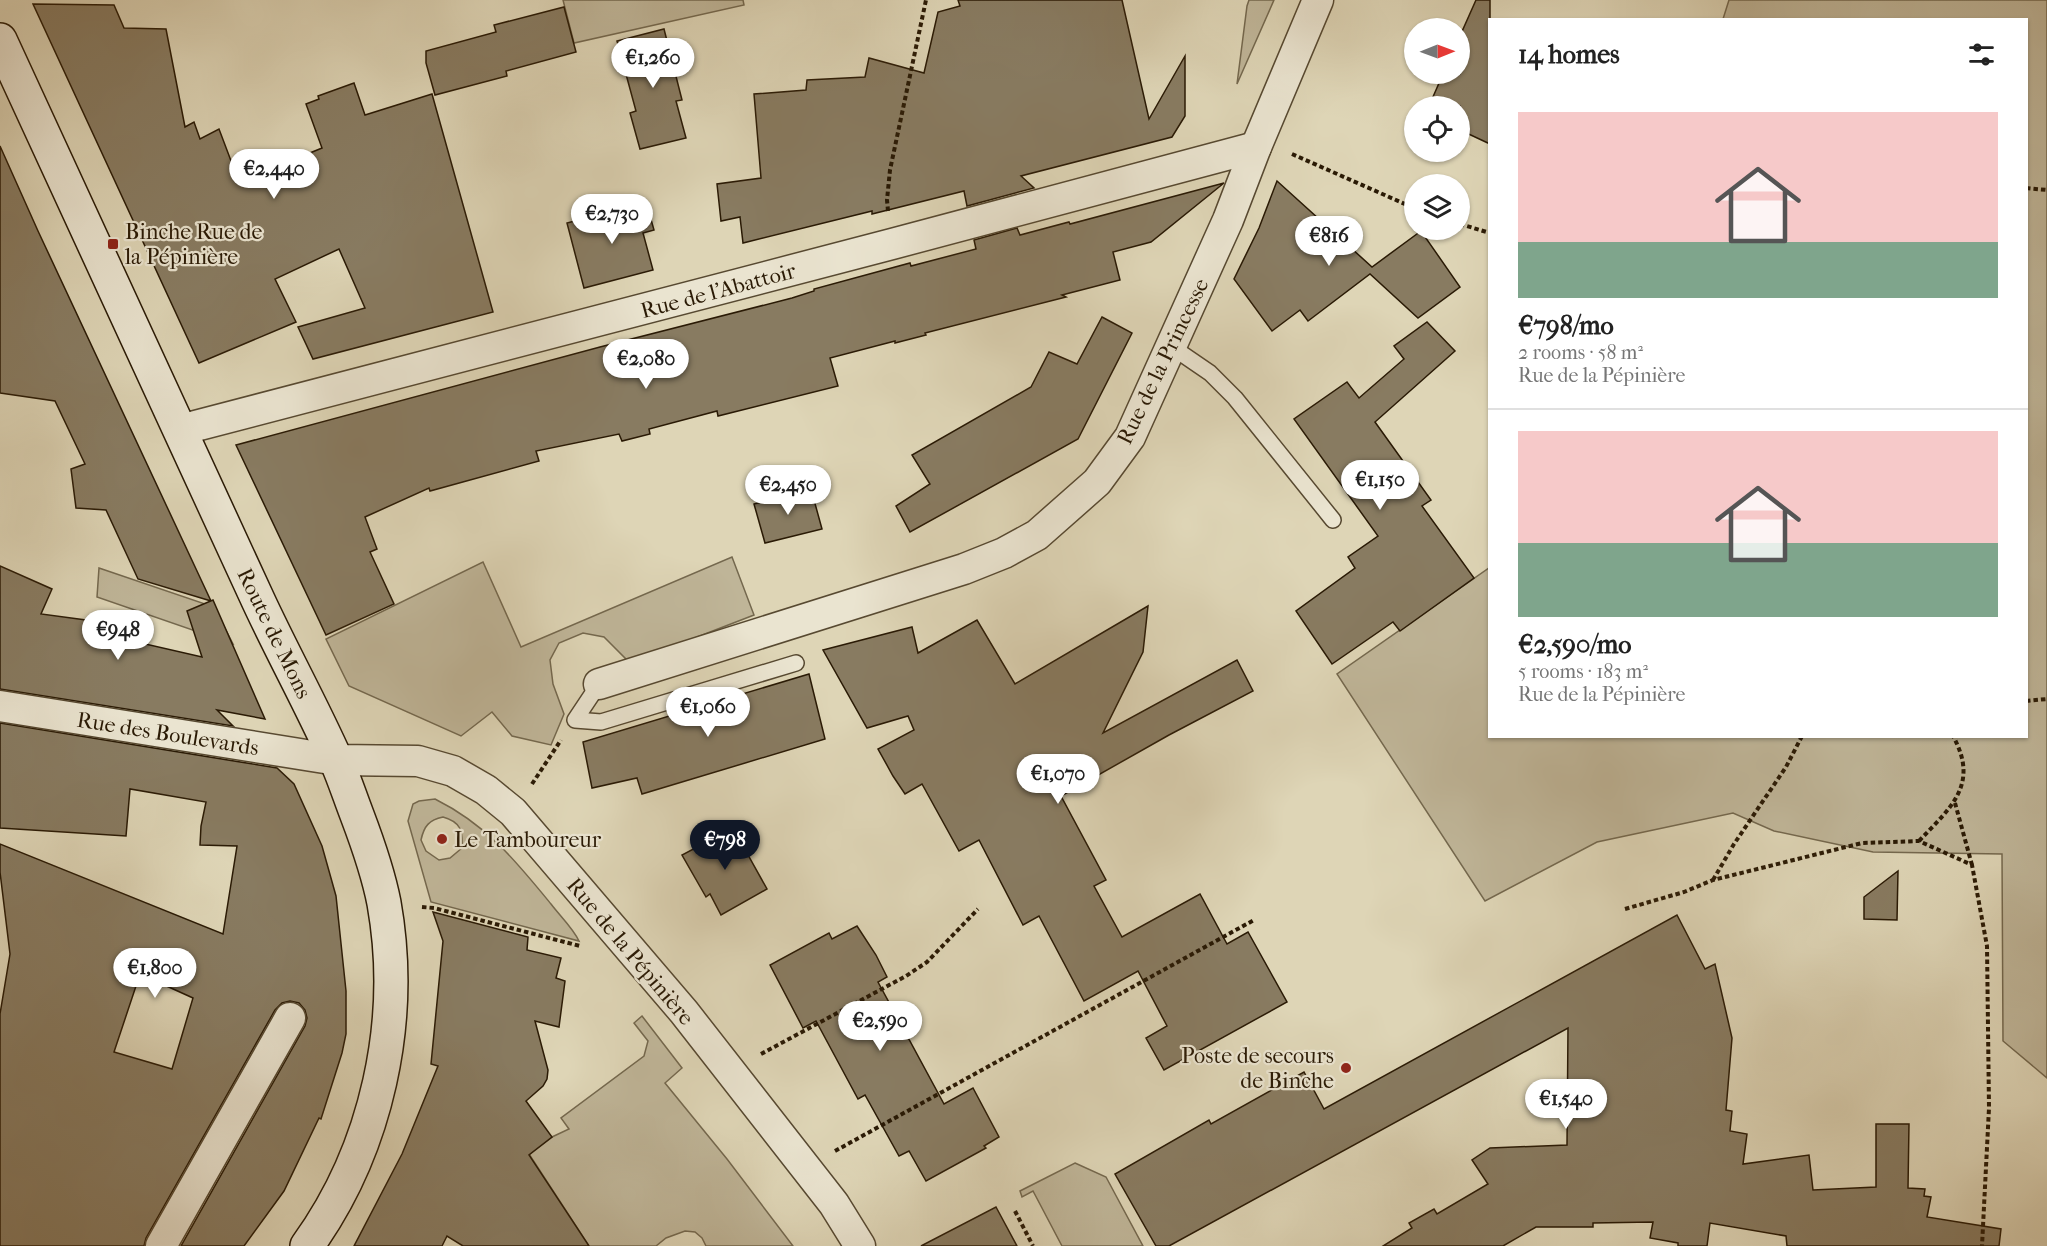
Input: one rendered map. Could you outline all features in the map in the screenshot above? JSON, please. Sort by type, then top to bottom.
[{"type":"main road","name":"Route de Mons","points":[[0,40],[267,620],[337,760],[373,856],[384,903],[389,946],[391,1000],[388,1036],[372,1111],[355,1157],[334,1204],[307,1246]]},
{"type":"street","name":"Rue de la Princesse","points":[[599,684],[964,569],[1004,553],[1037,535],[1097,482],[1130,437],[1172,347],[1228,220],[1317,0]]},
{"type":"street","name":"Rue de l'Abattoir","points":[[180,430],[1256,147]]},
{"type":"street","name":"Rue des Boulevards","points":[[0,706],[337,760]]},
{"type":"street","name":"Rue de la Pépinière","points":[[337,760],[418,760],[440,766],[486,789],[513,812],[639,959],[730,1070],[834,1204],[860,1246]]},
{"type":"street","points":[[160,1246],[290,1018]]},
{"type":"lane","points":[[1172,347],[1210,373],[1235,398],[1333,520]]},
{"type":"lane","points":[[599,684],[575,720],[601,722],[796,663]]},
{"type":"path","points":[[892,244],[887,200],[890,170],[926,0]]},
{"type":"path","points":[[1256,147],[1287,152],[1404,204]]},
{"type":"path","points":[[2028,188],[2047,190]]},
{"type":"path","points":[[1470,227],[1488,232]]},
{"type":"path","points":[[2028,700],[2047,699]]},
{"type":"path","points":[[513,812],[575,720]]},
{"type":"path","points":[[1713,880],[1720,865],[1786,767],[1801,738]]},
{"type":"path","points":[[1918,842],[1955,802],[1965,766],[1962,752],[1954,738]]},
{"type":"path","points":[[1955,802],[1972,866],[1986,946],[1989,1108],[1982,1246]]},
{"type":"path","points":[[1625,909],[1684,892],[1713,880],[1862,843],[1918,842],[1972,866]]},
{"type":"path","points":[[384,903],[434,908],[579,946],[639,959]]},
{"type":"path","points":[[730,1070],[906,976],[927,962],[978,909]]},
{"type":"path","points":[[844,1146],[1254,920]]},
{"type":"path","points":[[1015,1211],[1033,1246]]},
{"type":"shaded area","points":[[563,0],[743,0],[744,5],[574,43]]},
{"type":"shaded area","points":[[1249,0],[1274,0],[1237,84],[1247,6]]},
{"type":"shaded area","points":[[1729,0],[2047,0],[2047,1078],[2003,1041],[2002,854],[1873,852],[1774,831],[1733,813],[1597,842],[1485,901],[1337,674],[1488,569],[1488,738],[2028,738],[2028,18],[1723,18]]},
{"type":"shaded area","points":[[732,557],[754,615],[630,663],[604,637],[583,633],[559,643],[550,660],[553,684],[564,714],[551,745],[512,736],[492,712],[461,736],[349,686],[326,639],[483,562],[521,647]]},
{"type":"shaded area","points":[[99,568],[214,607],[233,644],[97,597]]},
{"type":"shaded area","points":[[435,799],[485,832],[525,873],[579,941],[431,902],[408,821],[413,804]],"holes":[[[443,817],[460,828],[462,848],[450,858],[439,860],[426,851],[421,840],[426,827],[431,822]]]},
{"type":"shaded area","points":[[642,1016],[682,1068],[665,1083],[727,1159],[793,1246],[706,1246],[695,1232],[685,1231],[666,1238],[656,1246],[589,1246],[529,1154],[552,1137],[569,1129],[561,1118],[644,1056],[648,1041],[634,1023]]},
{"type":"shaded area","points":[[1075,1163],[1106,1177],[1143,1246],[1062,1246],[1033,1191],[1022,1197],[1020,1191]]},
{"type":"building","points":[[958,0],[1122,0],[1149,119],[1185,56],[1185,116],[1172,137],[1021,176],[1034,188],[967,206],[964,191],[743,243],[740,217],[721,221],[717,184],[761,178],[754,94],[806,90],[807,80],[865,77],[869,58],[924,73],[938,12],[960,6]]},
{"type":"building","points":[[1476,0],[1490,0],[1488,143],[1470,135],[1470,96],[1433,96],[1439,84],[1470,84],[1470,18],[1468,18]]},
{"type":"building","points":[[33,4],[114,5],[124,28],[166,29],[185,127],[194,122],[200,139],[219,129],[239,182],[322,148],[306,104],[319,99],[318,96],[354,83],[365,115],[432,94],[493,312],[313,359],[298,327],[365,308],[339,249],[275,279],[296,322],[199,363]]},
{"type":"building","points":[[564,7],[576,52],[506,71],[507,76],[435,95],[426,63],[426,51],[496,32],[494,25]]},
{"type":"building","points":[[664,29],[682,100],[676,101],[686,138],[640,149],[630,113],[636,111],[617,41]]},
{"type":"building","points":[[0,146],[211,601],[138,579],[106,510],[76,508],[71,469],[85,464],[55,401],[0,393]]},
{"type":"building","points":[[1277,181],[1372,267],[1409,240],[1427,240],[1460,287],[1418,318],[1370,274],[1308,321],[1300,310],[1272,331],[1234,279],[1259,228]]},
{"type":"building","points":[[1224,183],[1151,242],[1113,252],[1120,280],[1062,295],[1066,297],[925,333],[926,335],[830,358],[838,386],[718,416],[717,411],[649,429],[650,434],[622,441],[619,434],[536,451],[539,461],[430,491],[429,488],[365,517],[377,549],[370,552],[394,604],[326,635],[236,445],[792,298],[814,291],[814,289],[910,263],[911,266],[976,249],[974,240],[1017,228],[1020,235]]},
{"type":"building","points":[[646,202],[654,230],[643,233],[653,270],[584,288],[567,223]]},
{"type":"building","points":[[1102,317],[1132,333],[1078,439],[910,532],[896,506],[930,484],[912,455],[1031,387],[1049,352],[1077,364]]},
{"type":"building","points":[[1427,322],[1455,351],[1375,422],[1431,500],[1422,506],[1474,578],[1400,631],[1393,622],[1332,664],[1296,611],[1355,568],[1348,557],[1378,536],[1294,419],[1347,382],[1359,398],[1404,359],[1394,346]]},
{"type":"building","points":[[811,489],[822,529],[765,543],[754,504]]},
{"type":"building","points":[[0,566],[52,589],[41,614],[108,623],[106,635],[202,657],[187,611],[213,600],[265,719],[217,710],[233,726],[0,689]]},
{"type":"building","points":[[1148,606],[1143,652],[1103,733],[1237,660],[1253,691],[1061,796],[1106,880],[1094,886],[1122,937],[1200,894],[1227,944],[1248,932],[1287,1002],[1164,1070],[1146,1038],[1167,1026],[1138,971],[1084,1001],[1039,916],[1023,925],[979,840],[959,851],[922,784],[905,794],[893,776],[878,749],[914,730],[908,716],[867,728],[823,650],[912,627],[918,653],[977,620],[1015,684]]},
{"type":"building","points":[[809,674],[825,739],[642,794],[637,778],[592,788],[583,742]]},
{"type":"building","points":[[0,723],[277,768],[294,784],[322,846],[336,896],[346,991],[346,1034],[321,1119],[319,1118],[284,1191],[244,1246],[181,1246],[305,1026],[307,1018],[305,1010],[299,1003],[290,1001],[282,1003],[275,1010],[146,1238],[144,1246],[0,1246],[0,1014],[10,954],[0,872],[0,844],[223,934],[237,846],[200,845],[206,802],[130,789],[126,836],[0,828]],"holes":[[[140,974],[193,998],[172,1069],[114,1052]]]},
{"type":"building","points":[[733,828],[767,889],[721,915],[710,894],[706,897],[682,855]]},
{"type":"building","points":[[1898,871],[1897,920],[1864,919],[1864,897]]},
{"type":"building","points":[[433,912],[528,937],[527,950],[561,958],[556,978],[565,981],[559,1027],[535,1021],[548,1070],[547,1079],[543,1086],[526,1101],[552,1137],[529,1155],[589,1246],[463,1246],[447,1236],[442,1246],[354,1246],[402,1154],[438,1066],[431,1064],[443,941]]},
{"type":"building","points":[[1677,915],[1705,969],[1715,964],[1732,1038],[1726,1110],[1732,1111],[1730,1131],[1747,1134],[1743,1164],[1809,1155],[1813,1190],[1876,1187],[1876,1124],[1909,1124],[1908,1188],[1925,1189],[1924,1196],[1931,1197],[1927,1217],[2001,1229],[1999,1246],[1787,1246],[1786,1236],[1710,1223],[1707,1246],[1678,1246],[1678,1243],[1650,1238],[1653,1222],[1593,1223],[1593,1227],[1536,1227],[1503,1246],[1383,1246],[1412,1228],[1409,1223],[1434,1209],[1437,1214],[1488,1184],[1472,1160],[1490,1148],[1567,1145],[1568,1028],[1169,1246],[1156,1246],[1115,1174],[1209,1120],[1211,1124],[1304,1072],[1324,1109]]},
{"type":"building","points":[[857,926],[887,977],[878,982],[944,1104],[973,1088],[999,1137],[984,1146],[986,1148],[926,1181],[909,1151],[899,1156],[865,1095],[858,1099],[816,1021],[803,1028],[770,965],[829,933],[832,939]]},
{"type":"building","points":[[996,1207],[1017,1246],[921,1246]]},
{"type":"place","name":"Binche Rue de la Pépinière","points":[[113,244]]},
{"type":"place","name":"Le Tamboureur","points":[[442,839]]},
{"type":"place","name":"Poste de secours de Binche","points":[[1346,1068]]}]
